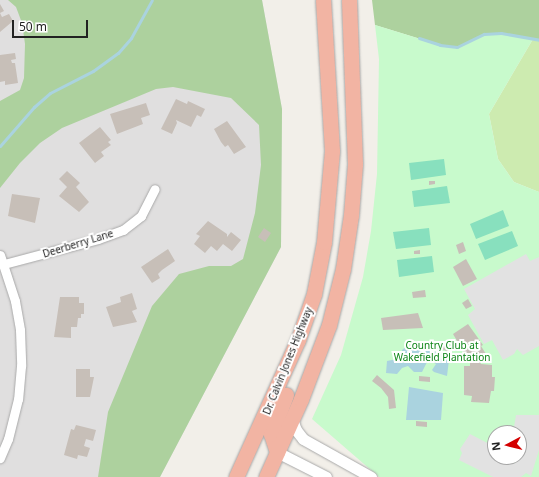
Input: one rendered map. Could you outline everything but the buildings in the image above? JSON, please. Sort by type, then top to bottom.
[{"type":"highway","name":"Dr. Calvin Jones Highway","points":[[236,477],[288,366],[314,294],[324,242],[332,151],[323,0]]},
{"type":"highway","points":[[266,477],[292,419],[329,325],[343,269],[351,216],[355,164],[349,0]]},
{"type":"highway","points":[[277,452],[272,432],[288,389],[314,294]]},
{"type":"street","name":"Deerberry Lane","points":[[4,264],[98,239],[123,230],[141,216],[155,189]]},
{"type":"street","points":[[0,255],[15,301],[20,330],[21,366],[18,399],[4,438],[0,458]]},
{"type":"street","points":[[292,419],[296,430],[304,439],[371,477]]},
{"type":"street","points":[[277,452],[326,477]]},
{"type":"shaded area","points":[[0,0],[262,0],[282,109],[281,247],[160,477],[0,477]]},
{"type":"shaded area","points":[[526,254],[530,261],[539,257],[539,346],[523,355],[517,349],[514,354],[503,360],[492,340],[484,344],[468,315],[475,309],[464,289]]},
{"type":"shaded area","points":[[516,415],[539,415],[539,450],[531,476],[526,473],[521,477],[493,477],[459,460],[462,453],[460,449],[470,434],[487,443],[487,465],[527,465],[527,425],[514,425]]},
{"type":"green space","points":[[8,0],[262,0],[282,109],[281,247],[160,477],[98,477],[108,412],[152,306],[179,274],[209,266],[231,266],[243,259],[255,213],[261,165],[259,125],[231,98],[173,87],[156,89],[62,128],[40,143],[20,163],[0,188],[0,101],[20,90],[24,78],[25,44],[22,23],[16,7]]},
{"type":"green space","points":[[372,0],[539,0],[539,40],[501,33],[457,47],[440,45],[375,25]]},
{"type":"green space","name":"Country Club at Wakefield Plantation","points":[[375,25],[440,45],[457,47],[484,34],[501,33],[533,39],[489,114],[498,159],[514,182],[539,192],[539,477],[379,477],[312,419],[341,355],[363,277],[371,231],[377,174],[379,59]]},
{"type":"green space","points":[[533,39],[539,40],[539,192],[514,182],[498,159],[489,114]]},
{"type":"green space","points":[[444,159],[446,175],[411,180],[409,163]]},
{"type":"green space","points":[[447,186],[450,203],[414,207],[412,191]]},
{"type":"green space","points":[[503,210],[509,226],[476,239],[470,224]]},
{"type":"green space","points":[[429,228],[431,245],[396,249],[393,232]]},
{"type":"green space","points":[[512,231],[518,246],[485,260],[478,244]]},
{"type":"green space","points":[[432,256],[434,272],[399,277],[397,260]]},
{"type":"water","points":[[417,342],[422,344],[425,348],[433,349],[441,359],[449,360],[447,376],[434,372],[432,370],[436,364],[430,361],[427,362],[422,372],[414,372],[408,366],[402,368],[397,374],[386,373],[387,361],[402,358],[402,350],[407,346],[413,350]]},
{"type":"water","points":[[409,387],[443,393],[441,420],[406,420]]},
{"type":"waterway","points":[[0,146],[34,107],[50,93],[93,71],[118,53],[131,38],[152,0]]},
{"type":"waterway","points":[[419,38],[440,45],[457,47],[484,34],[501,33],[539,40]]}]
